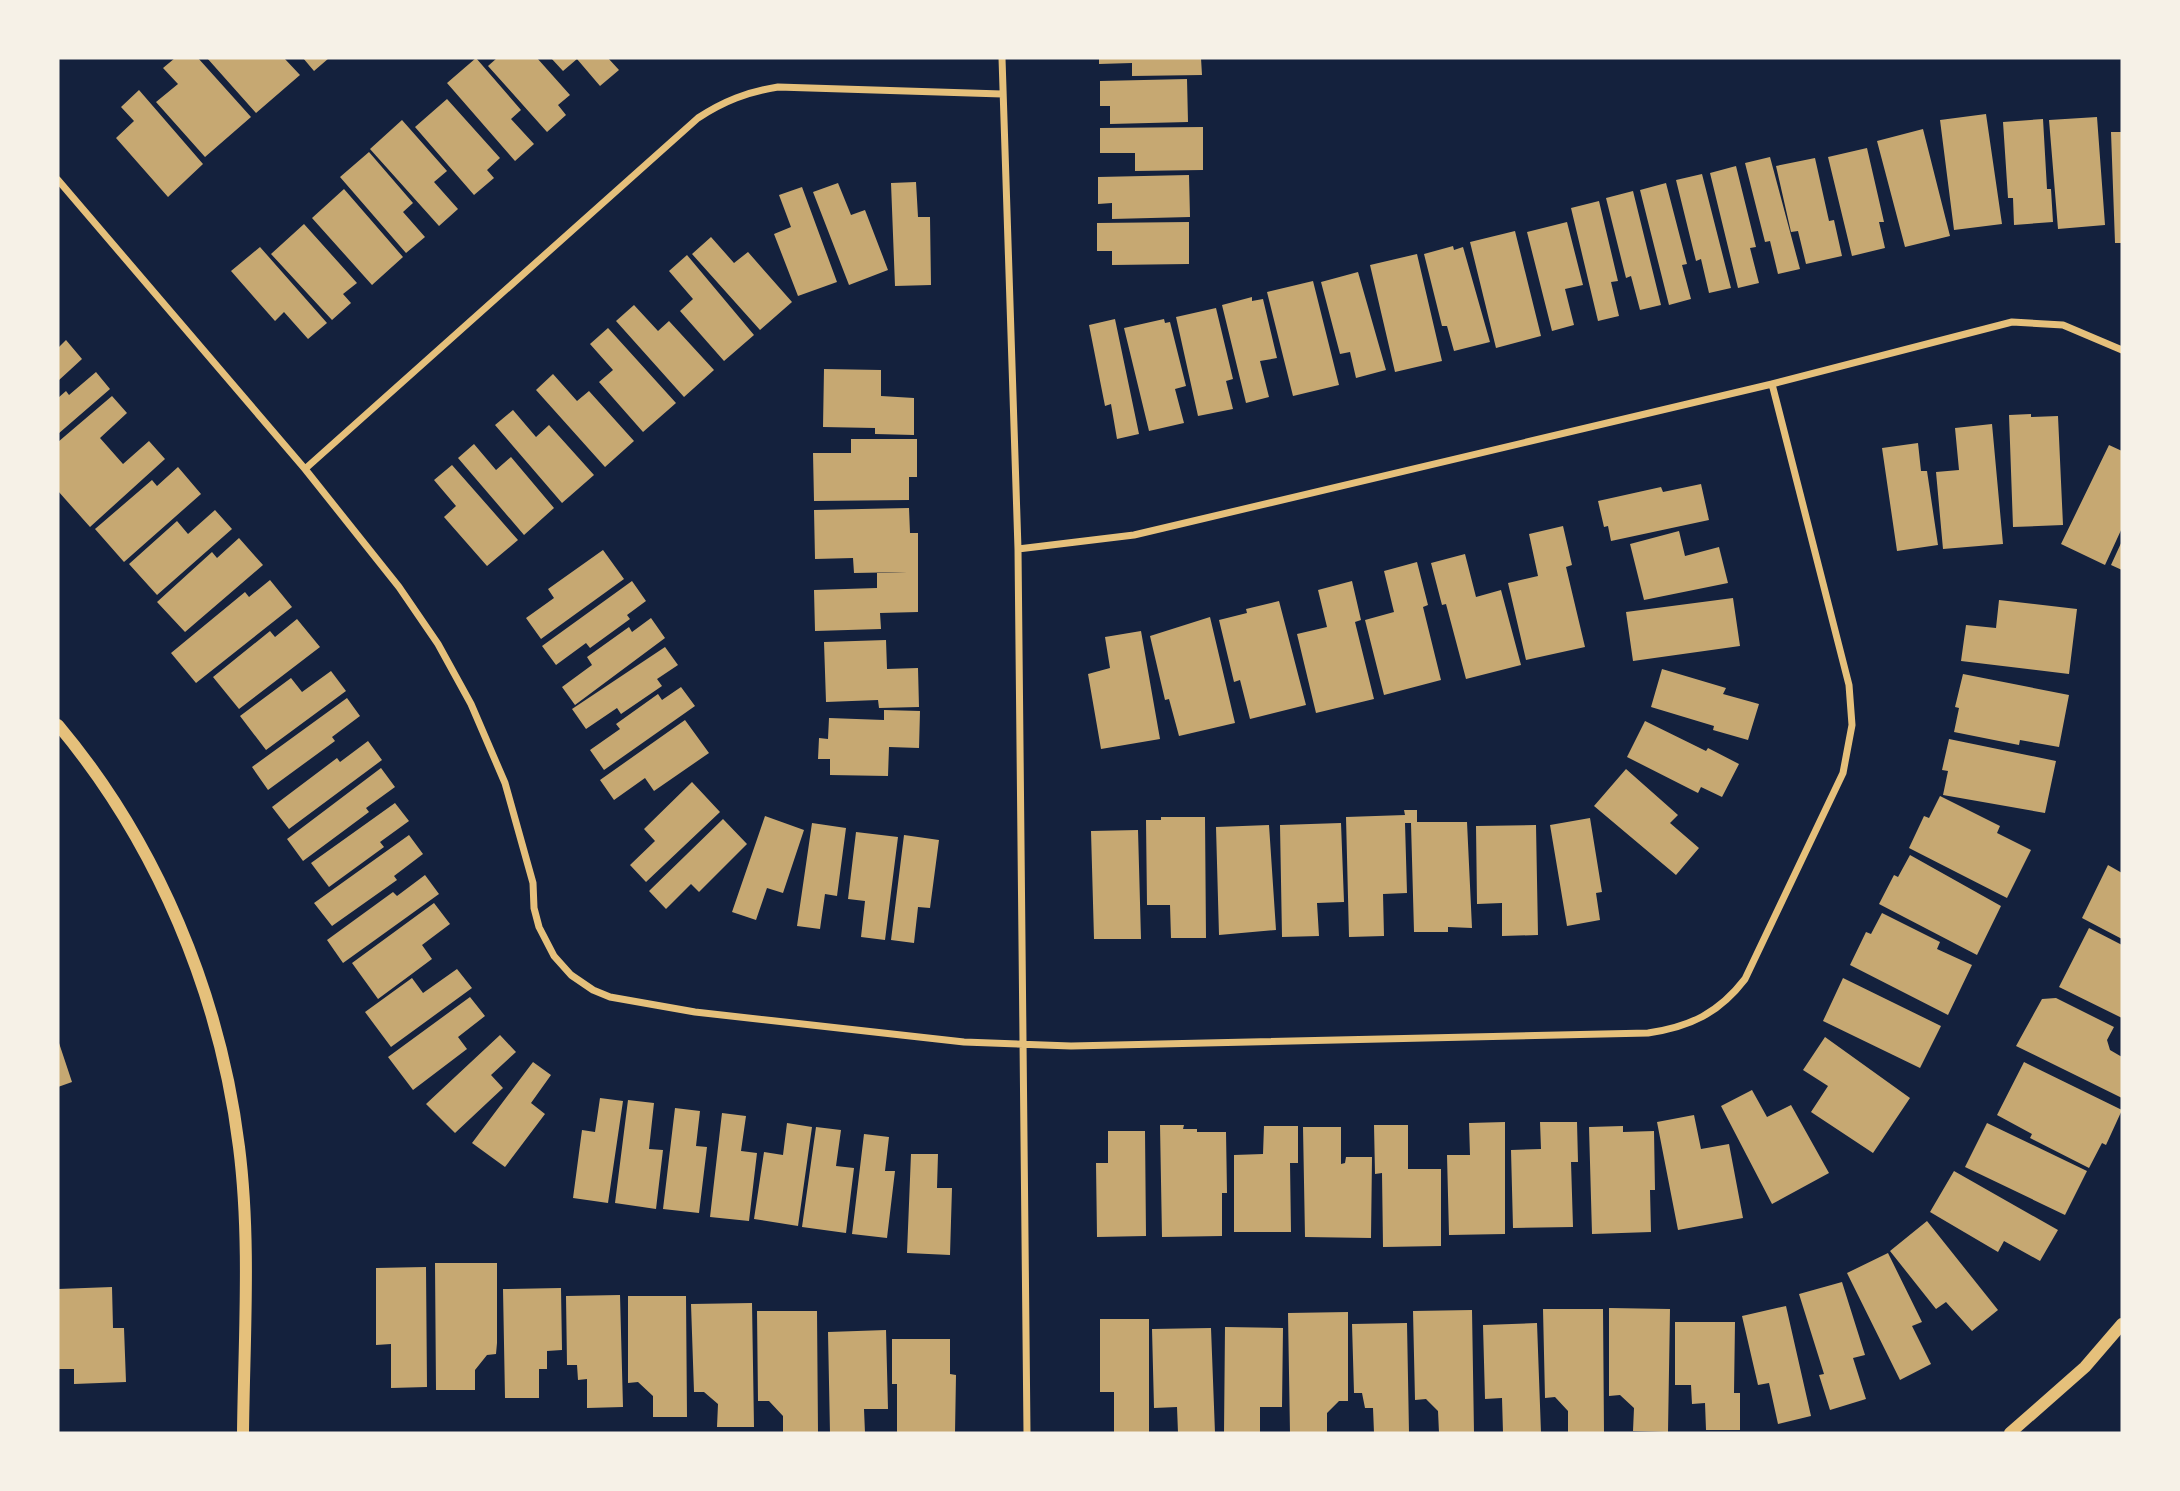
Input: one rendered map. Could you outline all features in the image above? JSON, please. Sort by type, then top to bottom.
[{"type":"street","points":[[1002,58],[1018,549],[1027,1433]]},
{"type":"street","points":[[305,469],[698,118],[722,102],[749,91],[778,87],[1002,94]]},
{"type":"street","points":[[58,180],[305,469],[399,587],[438,643],[471,704],[505,783],[533,883],[534,908],[539,927],[554,956],[571,975],[610,997],[695,1012],[964,1042],[1071,1045],[1648,1033],[1675,1029],[1701,1020],[1733,995],[1745,979],[1843,774],[1852,725],[1849,685],[1772,384]]},
{"type":"street","points":[[1018,549],[1134,535],[1772,384],[2012,322],[2063,326],[2122,350]]},
{"type":"street","points":[[58,725],[96,770],[145,850],[189,949],[221,1052],[239,1148],[244,1249],[243,1433]]},
{"type":"street","points":[[2010,1433],[2085,1367],[2122,1324]]},
{"type":"building","points":[[175,58],[198,58],[251,117],[205,157],[156,102],[178,84],[163,68]]},
{"type":"building","points":[[207,58],[284,58],[300,75],[256,113]]},
{"type":"building","points":[[303,58],[329,58],[314,71]]},
{"type":"building","points":[[476,58],[521,110],[511,119],[534,144],[515,161],[447,83]]},
{"type":"building","points":[[497,58],[537,58],[570,95],[558,105],[566,115],[547,132],[488,66]]},
{"type":"building","points":[[551,58],[608,58],[619,70],[600,86],[577,59],[563,71]]},
{"type":"building","points":[[1099,58],[1201,58],[1202,75],[1132,76],[1132,63],[1099,64]]},
{"type":"building","points":[[1187,79],[1188,122],[1110,124],[1110,106],[1100,106],[1100,81]]},
{"type":"building","points":[[139,90],[203,164],[168,197],[116,138],[134,121],[121,107]]},
{"type":"building","points":[[447,99],[500,158],[487,170],[494,178],[474,195],[415,127]]},
{"type":"building","points":[[1986,114],[2002,224],[1954,230],[1940,120]]},
{"type":"building","points":[[2097,117],[2105,225],[2058,229],[2049,120]]},
{"type":"building","points":[[2043,119],[2047,189],[2051,189],[2053,222],[2014,225],[2013,198],[2008,198],[2003,122]]},
{"type":"building","points":[[402,120],[447,171],[434,182],[458,209],[439,226],[370,149]]},
{"type":"building","points":[[1203,127],[1203,170],[1135,171],[1135,153],[1100,153],[1100,128]]},
{"type":"building","points":[[1923,129],[1950,236],[1905,247],[1877,141]]},
{"type":"building","points":[[2111,132],[2122,132],[2122,243],[2115,243]]},
{"type":"building","points":[[1867,148],[1884,222],[1879,222],[1885,248],[1852,256],[1828,157]]},
{"type":"building","points":[[369,152],[413,203],[403,212],[425,237],[406,253],[340,177]]},
{"type":"building","points":[[1770,157],[1800,269],[1778,274],[1770,241],[1765,242],[1745,163]]},
{"type":"building","points":[[1815,158],[1829,221],[1834,220],[1842,256],[1806,264],[1798,231],[1791,232],[1776,166]]},
{"type":"building","points":[[1736,166],[1756,247],[1750,248],[1759,283],[1738,288],[1710,173]]},
{"type":"building","points":[[1702,174],[1731,288],[1709,293],[1701,259],[1696,261],[1676,180]]},
{"type":"building","points":[[1189,175],[1190,217],[1112,219],[1112,203],[1098,204],[1098,177]]},
{"type":"building","points":[[916,182],[918,217],[930,217],[931,285],[895,286],[891,183]]},
{"type":"building","points":[[838,183],[851,215],[865,210],[888,270],[849,285],[813,192]]},
{"type":"building","points":[[1666,183],[1687,264],[1682,265],[1691,299],[1669,305],[1640,190]]},
{"type":"building","points":[[802,187],[837,282],[798,296],[774,234],[791,227],[779,195]]},
{"type":"building","points":[[344,189],[403,257],[372,285],[312,218]]},
{"type":"building","points":[[1633,191],[1661,305],[1640,310],[1631,276],[1626,278],[1606,198]]},
{"type":"building","points":[[1599,201],[1618,281],[1611,282],[1619,316],[1598,321],[1571,208]]},
{"type":"building","points":[[1189,222],[1189,264],[1112,265],[1112,251],[1097,251],[1097,223]]},
{"type":"building","points":[[1567,222],[1583,285],[1565,289],[1574,325],[1552,331],[1527,232]]},
{"type":"building","points":[[304,224],[357,283],[343,294],[351,303],[332,320],[271,254]]},
{"type":"building","points":[[1515,231],[1541,336],[1496,348],[1470,242]]},
{"type":"building","points":[[711,237],[734,263],[748,252],[792,302],[760,330],[692,254]]},
{"type":"building","points":[[1453,246],[1454,250],[1463,247],[1490,342],[1454,351],[1447,326],[1442,326],[1424,254]]},
{"type":"building","points":[[260,247],[327,323],[308,339],[284,312],[275,321],[231,271]]},
{"type":"building","points":[[1417,254],[1442,361],[1395,372],[1370,265]]},
{"type":"building","points":[[687,255],[754,335],[724,361],[680,311],[693,299],[669,271]]},
{"type":"building","points":[[1358,272],[1386,370],[1356,378],[1350,352],[1340,354],[1321,282]]},
{"type":"building","points":[[1313,281],[1339,385],[1293,396],[1267,292]]},
{"type":"building","points":[[1252,297],[1252,301],[1263,299],[1277,358],[1260,361],[1269,397],[1246,403],[1222,305]]},
{"type":"building","points":[[634,305],[658,331],[669,321],[714,370],[684,397],[616,321]]},
{"type":"building","points":[[1216,308],[1233,379],[1226,381],[1233,409],[1198,416],[1176,317]]},
{"type":"building","points":[[1115,319],[1139,434],[1117,439],[1111,404],[1105,406],[1089,325]]},
{"type":"building","points":[[1164,319],[1165,323],[1170,322],[1186,386],[1175,389],[1184,423],[1149,431],[1124,328]]},
{"type":"building","points":[[608,328],[676,403],[643,432],[599,382],[613,370],[590,344]]},
{"type":"building","points":[[66,340],[82,359],[58,381],[58,348]]},
{"type":"building","points":[[824,369],[881,370],[881,396],[914,398],[914,435],[875,434],[875,428],[823,427]]},
{"type":"building","points":[[96,372],[110,389],[58,434],[58,398],[66,391],[69,395]]},
{"type":"building","points":[[553,374],[577,401],[589,391],[634,441],[605,467],[536,390]]},
{"type":"building","points":[[112,396],[127,413],[100,438],[123,464],[149,441],[165,459],[90,527],[58,491],[58,442]]},
{"type":"building","points":[[513,410],[536,437],[549,425],[594,475],[562,503],[495,425]]},
{"type":"building","points":[[2031,414],[2031,417],[2058,416],[2063,525],[2013,527],[2009,415]]},
{"type":"building","points":[[1992,424],[2003,544],[1943,549],[1936,472],[1959,470],[1955,428]]},
{"type":"building","points":[[851,439],[917,439],[917,477],[909,477],[909,500],[814,501],[813,453],[851,453]]},
{"type":"building","points":[[1918,443],[1921,471],[1927,471],[1938,545],[1897,551],[1882,448]]},
{"type":"building","points":[[474,444],[496,470],[511,457],[554,508],[524,535],[458,458]]},
{"type":"building","points":[[2109,445],[2122,451],[2122,528],[2105,565],[2061,544]]},
{"type":"building","points":[[452,465],[518,540],[487,566],[444,517],[456,506],[434,480]]},
{"type":"building","points":[[178,467],[201,494],[124,562],[95,529],[152,480],[157,486]]},
{"type":"building","points":[[1701,484],[1709,520],[1611,541],[1608,526],[1604,527],[1598,501],[1661,487],[1663,492]]},
{"type":"building","points":[[909,508],[910,533],[918,533],[918,612],[880,613],[881,629],[815,631],[814,590],[877,588],[877,573],[907,572],[854,573],[853,558],[815,559],[814,510]]},
{"type":"building","points":[[215,510],[232,529],[157,595],[129,564],[177,521],[188,534]]},
{"type":"building","points":[[1563,526],[1572,565],[1566,567],[1585,647],[1526,660],[1508,583],[1538,576],[1529,534]]},
{"type":"building","points":[[1679,531],[1685,556],[1719,547],[1728,583],[1644,600],[1630,544]]},
{"type":"building","points":[[239,538],[263,565],[185,632],[157,602],[212,552],[217,558]]},
{"type":"building","points":[[2122,541],[2122,570],[2111,565]]},
{"type":"building","points":[[603,550],[624,579],[541,639],[526,618],[554,598],[548,589]]},
{"type":"building","points":[[1465,554],[1476,597],[1501,590],[1521,665],[1466,679],[1446,604],[1442,605],[1431,563]]},
{"type":"building","points":[[1417,562],[1428,605],[1423,607],[1441,680],[1384,695],[1365,620],[1394,612],[1384,571]]},
{"type":"building","points":[[270,580],[292,607],[196,683],[171,653],[245,592],[249,597]]},
{"type":"building","points":[[632,581],[646,601],[627,615],[630,619],[590,648],[586,643],[556,665],[542,646]]},
{"type":"building","points":[[1352,581],[1361,620],[1355,622],[1374,699],[1316,713],[1297,634],[1327,627],[1318,590]]},
{"type":"building","points":[[1733,598],[1740,646],[1633,661],[1626,612]]},
{"type":"building","points":[[1999,600],[2077,609],[2069,674],[1961,661],[1966,625],[1996,628]]},
{"type":"building","points":[[1279,601],[1306,705],[1250,719],[1240,680],[1234,682],[1219,620],[1247,613],[1246,609]]},
{"type":"building","points":[[1210,617],[1235,723],[1179,736],[1169,699],[1165,700],[1150,636]]},
{"type":"building","points":[[651,618],[665,638],[575,705],[562,687],[592,665],[587,657],[629,627],[632,632]]},
{"type":"building","points":[[297,619],[320,647],[239,709],[213,677],[270,631],[275,637]]},
{"type":"building","points":[[1141,631],[1160,739],[1101,749],[1088,674],[1110,668],[1105,637]]},
{"type":"building","points":[[886,640],[887,669],[918,668],[919,707],[879,708],[878,700],[826,702],[824,642]]},
{"type":"building","points":[[665,647],[678,665],[657,679],[662,686],[621,714],[617,708],[586,729],[572,709]]},
{"type":"building","points":[[1662,669],[1726,688],[1723,694],[1759,704],[1748,740],[1713,730],[1714,726],[1651,707]]},
{"type":"building","points":[[331,671],[346,691],[266,750],[240,716],[291,678],[302,692]]},
{"type":"building","points":[[1963,674],[2069,695],[2059,747],[2020,740],[2019,745],[1954,732],[1959,708],[1955,707]]},
{"type":"building","points":[[681,687],[695,706],[604,770],[590,750],[620,729],[616,724],[658,694],[662,700]]},
{"type":"building","points":[[347,698],[360,716],[332,737],[335,741],[268,790],[252,767]]},
{"type":"building","points":[[884,710],[920,711],[919,748],[889,747],[888,776],[830,775],[830,759],[818,759],[819,738],[828,739],[829,718],[884,720]]},
{"type":"building","points":[[685,720],[709,753],[654,791],[645,778],[614,800],[600,780]]},
{"type":"building","points":[[1645,721],[1739,764],[1722,797],[1701,787],[1698,793],[1627,757]]},
{"type":"building","points":[[1949,739],[2056,761],[2045,813],[1943,795],[1948,771],[1942,770]]},
{"type":"building","points":[[368,741],[382,760],[289,829],[272,807],[337,758],[340,762]]},
{"type":"building","points":[[381,768],[395,787],[366,808],[369,812],[303,861],[287,839]]},
{"type":"building","points":[[1626,769],[1678,815],[1670,823],[1699,848],[1676,875],[1594,806]]},
{"type":"building","points":[[692,782],[720,812],[646,882],[630,865],[655,841],[644,829]]},
{"type":"building","points":[[1940,796],[2000,826],[1997,833],[2031,850],[2007,898],[1909,848],[1924,816],[1929,818]]},
{"type":"building","points":[[395,803],[409,821],[380,842],[384,847],[329,887],[311,863]]},
{"type":"building","points":[[1404,810],[1417,810],[1417,822],[1467,822],[1472,928],[1448,927],[1448,932],[1414,932],[1411,823],[1405,823],[1407,893],[1383,894],[1384,936],[1349,937],[1346,817],[1405,815]]},
{"type":"building","points":[[765,816],[804,830],[783,893],[767,888],[756,920],[732,912]]},
{"type":"building","points":[[1161,817],[1205,817],[1206,938],[1171,938],[1170,905],[1147,905],[1146,820],[1161,820]]},
{"type":"building","points":[[1590,818],[1602,892],[1596,893],[1600,920],[1567,926],[1550,825]]},
{"type":"building","points":[[723,819],[747,844],[699,892],[691,884],[666,909],[649,891]]},
{"type":"building","points":[[812,823],[846,828],[837,896],[825,894],[820,929],[797,926]]},
{"type":"building","points":[[1341,823],[1344,902],[1317,903],[1319,936],[1282,937],[1280,825]]},
{"type":"building","points":[[1269,825],[1276,930],[1219,935],[1216,827]]},
{"type":"building","points":[[1536,825],[1538,935],[1502,936],[1502,903],[1477,904],[1476,826]]},
{"type":"building","points":[[1138,830],[1141,939],[1094,939],[1091,831]]},
{"type":"building","points":[[856,832],[898,837],[885,940],[861,937],[865,901],[848,899]]},
{"type":"building","points":[[409,835],[423,854],[394,876],[397,880],[332,926],[314,903]]},
{"type":"building","points":[[904,835],[939,840],[930,908],[918,907],[914,943],[891,940]]},
{"type":"building","points":[[1910,855],[2001,906],[1977,955],[1879,904],[1894,875],[1898,877]]},
{"type":"building","points":[[2108,865],[2122,873],[2122,939],[2082,918]]},
{"type":"building","points":[[425,875],[439,894],[343,963],[327,940],[393,892],[397,896]]},
{"type":"building","points":[[434,903],[450,924],[422,945],[432,959],[378,999],[352,963]]},
{"type":"building","points":[[1882,913],[1940,942],[1937,949],[1972,965],[1948,1015],[1850,965],[1866,932],[1871,934]]},
{"type":"building","points":[[2089,928],[2122,945],[2122,1018],[2059,987]]},
{"type":"building","points":[[457,969],[472,988],[391,1047],[365,1012],[412,978],[423,993]]},
{"type":"building","points":[[1843,978],[1941,1026],[1920,1068],[1823,1021]]},
{"type":"building","points":[[470,997],[485,1016],[458,1037],[467,1049],[413,1090],[388,1057]]},
{"type":"building","points":[[2056,998],[2114,1027],[2107,1040],[2110,1050],[2122,1057],[2122,1098],[2016,1046],[2042,999]]},
{"type":"building","points":[[500,1035],[516,1052],[491,1075],[503,1088],[455,1133],[426,1104]]},
{"type":"building","points":[[1825,1037],[1910,1098],[1873,1153],[1811,1112],[1828,1086],[1803,1070]]},
{"type":"building","points":[[58,1040],[72,1082],[58,1087]]},
{"type":"building","points":[[533,1062],[551,1075],[531,1103],[545,1114],[505,1167],[472,1143]]},
{"type":"building","points":[[2024,1062],[2122,1110],[2106,1145],[2102,1143],[2089,1168],[2030,1138],[2032,1134],[1997,1115]]},
{"type":"building","points":[[1752,1090],[1767,1117],[1791,1105],[1829,1173],[1772,1204],[1721,1106]]},
{"type":"building","points":[[600,1098],[623,1101],[608,1203],[573,1198],[582,1130],[595,1132]]},
{"type":"building","points":[[628,1100],[654,1103],[649,1149],[663,1150],[656,1209],[615,1203]]},
{"type":"building","points":[[675,1108],[700,1111],[696,1146],[707,1147],[699,1213],[663,1209]]},
{"type":"building","points":[[722,1113],[746,1116],[741,1151],[757,1153],[749,1221],[710,1217]]},
{"type":"building","points":[[1694,1115],[1701,1149],[1729,1144],[1743,1218],[1678,1230],[1657,1122]]},
{"type":"building","points":[[1505,1122],[1505,1234],[1449,1235],[1447,1155],[1470,1155],[1469,1123]]},
{"type":"building","points":[[1540,1122],[1577,1122],[1578,1162],[1571,1162],[1573,1227],[1513,1228],[1511,1150],[1541,1149]]},
{"type":"building","points":[[787,1123],[812,1127],[798,1226],[754,1219],[764,1152],[783,1155]]},
{"type":"building","points":[[1987,1123],[2087,1171],[2065,1215],[1965,1167]]},
{"type":"building","points":[[1160,1125],[1184,1125],[1183,1129],[1197,1129],[1197,1132],[1226,1132],[1227,1193],[1222,1193],[1222,1236],[1162,1237]]},
{"type":"building","points":[[1374,1125],[1408,1125],[1408,1169],[1441,1169],[1441,1246],[1383,1247],[1382,1173],[1375,1174]]},
{"type":"building","points":[[1264,1126],[1298,1126],[1298,1163],[1290,1163],[1291,1232],[1234,1232],[1234,1155],[1263,1154]]},
{"type":"building","points":[[1623,1126],[1623,1132],[1654,1131],[1655,1190],[1650,1190],[1651,1232],[1592,1234],[1589,1127]]},
{"type":"building","points":[[816,1127],[841,1130],[836,1166],[854,1168],[846,1233],[802,1227]]},
{"type":"building","points":[[1303,1127],[1341,1127],[1341,1164],[1345,1163],[1346,1157],[1372,1157],[1371,1238],[1305,1237]]},
{"type":"building","points":[[1108,1131],[1145,1131],[1146,1236],[1097,1237],[1096,1163],[1108,1163]]},
{"type":"building","points":[[864,1134],[889,1137],[885,1171],[895,1171],[887,1238],[852,1234]]},
{"type":"building","points":[[911,1154],[938,1154],[937,1188],[952,1188],[950,1255],[907,1253]]},
{"type":"building","points":[[1954,1171],[2058,1230],[2040,1261],[2004,1241],[1998,1252],[1930,1212]]},
{"type":"building","points":[[1927,1221],[1998,1310],[1972,1331],[1946,1302],[1936,1309],[1890,1251]]},
{"type":"building","points":[[1888,1253],[1922,1322],[1912,1326],[1931,1364],[1900,1380],[1847,1273]]},
{"type":"building","points":[[435,1263],[497,1263],[496,1354],[487,1355],[475,1370],[475,1390],[436,1390]]},
{"type":"building","points":[[426,1267],[427,1387],[391,1388],[391,1344],[376,1345],[376,1268]]},
{"type":"building","points":[[1842,1282],[1865,1355],[1853,1358],[1866,1399],[1830,1410],[1819,1375],[1824,1374],[1799,1294]]},
{"type":"building","points":[[112,1287],[113,1328],[124,1328],[126,1382],[74,1384],[74,1369],[58,1369],[58,1289]]},
{"type":"building","points":[[561,1288],[562,1350],[547,1351],[547,1369],[539,1369],[539,1398],[505,1398],[503,1289]]},
{"type":"building","points":[[620,1295],[623,1407],[587,1408],[587,1379],[578,1380],[577,1365],[567,1365],[566,1296]]},
{"type":"building","points":[[628,1296],[686,1296],[687,1417],[653,1417],[653,1396],[638,1382],[628,1383]]},
{"type":"building","points":[[752,1303],[754,1427],[717,1427],[718,1404],[704,1392],[694,1392],[691,1304]]},
{"type":"building","points":[[1786,1306],[1811,1416],[1778,1424],[1769,1383],[1758,1385],[1742,1316]]},
{"type":"building","points":[[1609,1308],[1670,1309],[1668,1432],[1633,1431],[1634,1408],[1620,1395],[1609,1396]]},
{"type":"building","points":[[1543,1309],[1603,1309],[1604,1433],[1568,1433],[1568,1411],[1555,1397],[1545,1398]]},
{"type":"building","points":[[1472,1310],[1474,1433],[1439,1433],[1438,1411],[1426,1399],[1415,1400],[1413,1311]]},
{"type":"building","points":[[757,1311],[817,1311],[818,1433],[783,1433],[783,1416],[769,1401],[758,1401]]},
{"type":"building","points":[[1348,1312],[1348,1401],[1339,1401],[1327,1413],[1327,1433],[1290,1433],[1288,1313]]},
{"type":"building","points":[[1100,1319],[1149,1319],[1149,1433],[1114,1433],[1114,1392],[1100,1392]]},
{"type":"building","points":[[1675,1322],[1735,1322],[1734,1393],[1740,1393],[1740,1430],[1706,1430],[1705,1403],[1692,1404],[1691,1385],[1675,1385]]},
{"type":"building","points":[[1407,1323],[1409,1433],[1374,1433],[1373,1408],[1365,1408],[1362,1393],[1354,1393],[1352,1324]]},
{"type":"building","points":[[1537,1323],[1541,1433],[1503,1433],[1502,1398],[1485,1399],[1483,1325]]},
{"type":"building","points":[[1225,1327],[1283,1328],[1282,1407],[1260,1407],[1260,1433],[1224,1433]]},
{"type":"building","points":[[1211,1328],[1215,1433],[1178,1433],[1177,1407],[1154,1408],[1152,1329]]},
{"type":"building","points":[[886,1330],[888,1409],[864,1409],[865,1433],[830,1433],[828,1332]]},
{"type":"building","points":[[892,1339],[950,1339],[950,1374],[956,1375],[955,1433],[897,1433],[897,1384],[892,1384]]}]
